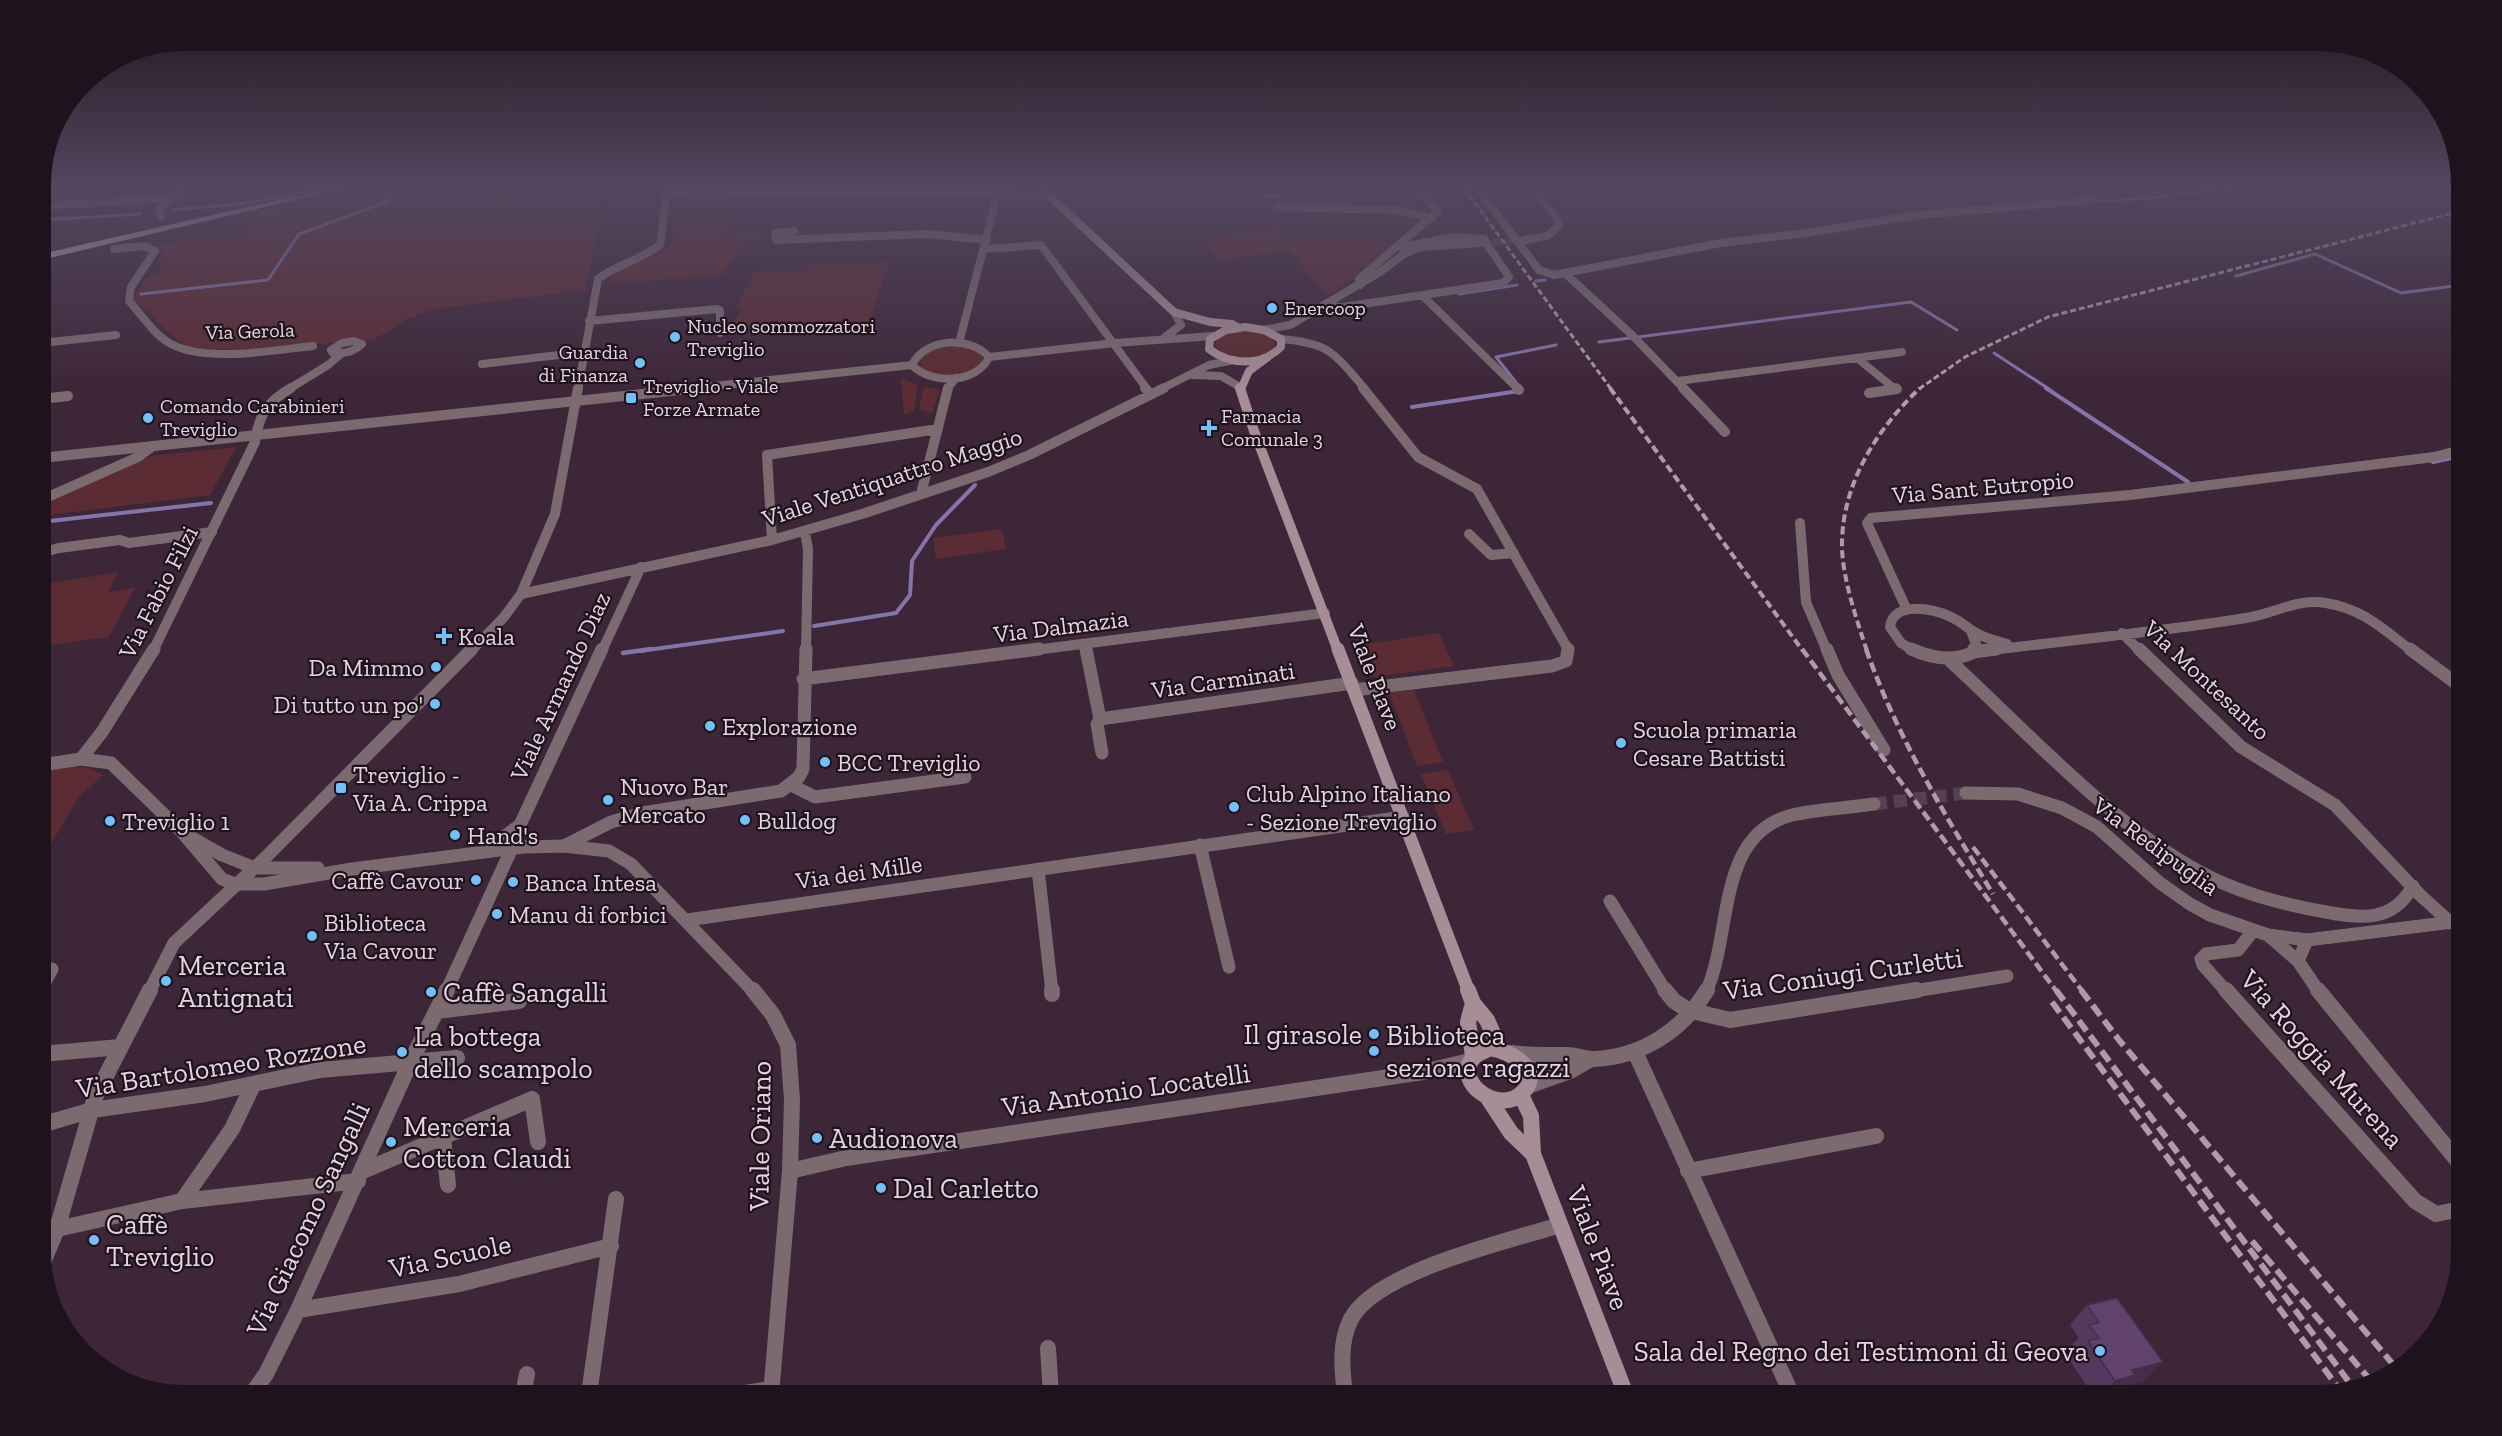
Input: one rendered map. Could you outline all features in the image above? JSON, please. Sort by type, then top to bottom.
[{"type":"main road","points":[[1113,255],[1173,312],[1210,322],[1232,324],[1239,328]]},
{"type":"main road","points":[[1210,322],[1216,326],[1211,350],[1239,360],[1268,357]]},
{"type":"main road","points":[[1215,334],[1239,328],[1263,330],[1280,339],[1282,343],[1279,351],[1249,371],[1240,387]]},
{"type":"main road","points":[[1239,360],[1249,371]]},
{"type":"main road","name":"Viale Piave","points":[[1240,387],[1473,1003],[1487,1020],[1506,1051],[1525,1064],[1529,1079],[1525,1090],[1533,1127],[1533,1154],[1622,1385]]},
{"type":"main road","name":"Viale Piave","points":[[1473,1003],[1468,1022],[1472,1059],[1467,1074],[1480,1094],[1488,1098],[1512,1133],[1533,1154]]},
{"type":"main road","points":[[1472,1059],[1490,1048],[1506,1051]]},
{"type":"main road","points":[[1488,1098],[1506,1101],[1525,1090]]},
{"type":"street","name":"Via Gerola","points":[[152,255],[131,287],[129,301],[171,344],[196,351],[223,352],[343,343]]},
{"type":"street","points":[[51,1243],[95,1097],[174,943],[235,884],[255,868],[504,617],[521,594],[555,514],[598,279],[610,270],[643,255]]},
{"type":"street","points":[[958,343],[983,255]]},
{"type":"street","points":[[1048,255],[1115,343],[1150,394]]},
{"type":"street","points":[[1360,285],[1359,279],[1389,255]]},
{"type":"street","points":[[1305,317],[1309,312],[1360,285],[1403,255]]},
{"type":"street","points":[[1329,306],[1344,307],[1506,282],[1509,278],[1493,255]]},
{"type":"street","points":[[1528,255],[1539,270],[1554,275],[1658,255]]},
{"type":"street","points":[[1567,275],[1635,338],[1725,432]]},
{"type":"street","points":[[1423,296],[1519,390]]},
{"type":"street","points":[[1263,330],[1290,325],[1312,316],[1338,298]]},
{"type":"street","points":[[589,321],[717,309],[720,310],[720,333]]},
{"type":"street","points":[[1161,339],[1175,332],[1181,325],[1173,312]]},
{"type":"street","points":[[1290,325],[1280,339],[1321,345],[1334,354],[1391,420],[1418,457],[1477,489],[1514,553],[1491,555],[1469,534]]},
{"type":"street","points":[[989,357],[1115,343],[1187,339],[1215,334]]},
{"type":"street","points":[[51,342],[116,335]]},
{"type":"street","points":[[1187,339],[1211,350],[1209,365]]},
{"type":"street","points":[[257,435],[257,428],[271,399],[328,365],[341,354],[356,350],[362,344],[355,341],[343,343],[335,346],[331,351]]},
{"type":"street","points":[[912,365],[915,357],[925,350],[958,343],[979,347],[989,357]]},
{"type":"street","name":"Via Gerola","points":[[313,346],[341,354]]},
{"type":"street","points":[[482,364],[584,352]]},
{"type":"street","points":[[1678,381],[1902,352]]},
{"type":"street","points":[[912,365],[919,373],[927,376],[956,378],[980,370],[987,364],[989,357]]},
{"type":"street","points":[[1857,358],[1897,389],[1869,393]]},
{"type":"street","name":"Viale Ventiquattro Maggio","points":[[521,594],[806,532],[1029,455],[1209,365],[1239,360]]},
{"type":"street","points":[[51,457],[912,365]]},
{"type":"street","name":"Viale Ventiquattro Maggio","points":[[1192,375],[1221,376],[1240,387]]},
{"type":"street","points":[[921,494],[948,387],[956,378]]},
{"type":"street","points":[[51,398],[68,396]]},
{"type":"street","points":[[772,540],[765,458],[767,455],[938,429]]},
{"type":"street","name":"Via Fabio Filzi","points":[[81,759],[143,670],[167,625],[257,435]]},
{"type":"street","points":[[51,496],[138,457],[153,446]]},
{"type":"street","name":"Via Sant Eutropio","points":[[1907,610],[1867,523],[1871,518],[2200,487],[2434,457],[2451,453]]},
{"type":"street","points":[[1800,523],[1806,602],[1838,675],[1884,750]]},
{"type":"street","points":[[51,551],[120,540],[129,543],[212,532]]},
{"type":"street","points":[[564,846],[611,822],[642,813],[780,791],[800,777],[803,769],[803,680],[808,549],[806,532]]},
{"type":"street","name":"Via Carminati","points":[[1100,719],[1353,687],[1552,666],[1566,661],[1569,653],[1568,647],[1514,553]]},
{"type":"street","name":"Viale Armando Diaz","points":[[495,850],[500,840],[520,825],[641,567]]},
{"type":"street","name":"Via Montesanto","points":[[1948,659],[1959,659],[1973,652],[2014,646],[2248,618],[2307,601],[2326,603],[2360,612],[2451,679]]},
{"type":"street","points":[[1973,652],[1977,646],[1976,638],[1956,619],[1935,611],[1907,610],[1897,613],[1891,619],[1889,626],[1898,641],[1920,654],[1948,659],[2109,810],[2201,871],[2239,891],[2277,904],[2325,914],[2375,915],[2400,907],[2413,886]]},
{"type":"street","name":"Via Dalmazia","points":[[803,680],[1325,613]]},
{"type":"street","points":[[1971,631],[2014,646]]},
{"type":"street","name":"Via Montesanto","points":[[2122,633],[2241,747],[2273,768],[2311,787],[2337,807],[2413,886],[2451,918]]},
{"type":"street","points":[[1085,644],[1100,719],[1097,724],[1102,753]]},
{"type":"street","points":[[51,764],[81,759],[111,763],[181,831],[222,879],[235,884],[264,884],[352,869]]},
{"type":"street","points":[[791,785],[815,797],[965,777]]},
{"type":"street","name":"Via Redipuglia","points":[[1966,793],[2018,794],[2062,808],[2097,827],[2160,883],[2190,904],[2210,915],[2253,931],[2307,940],[2451,923]]},
{"type":"street","points":[[1610,901],[1668,995],[1677,1004],[1694,1012],[1715,972],[1732,882],[1743,851],[1757,834],[1780,819],[1792,815],[1874,804]]},
{"type":"street","name":"Via dei Mille","points":[[687,920],[1403,817]]},
{"type":"street","points":[[518,847],[523,836],[520,825]]},
{"type":"street","points":[[181,831],[222,855],[255,868],[352,869]]},
{"type":"street","points":[[1200,845],[1229,967]]},
{"type":"street","name":"Viale Oriano","points":[[352,869],[518,847],[564,846],[609,851],[631,864],[687,920],[773,1015],[788,1045],[792,1100],[790,1171],[772,1385]]},
{"type":"street","name":"Via Giacomo Sangalli","points":[[258,1385],[298,1310],[361,1176],[410,1063],[518,847]]},
{"type":"street","points":[[1038,869],[1052,994]]},
{"type":"street","name":"Via Roggia Murena","points":[[2253,931],[2238,950],[2206,954],[2201,959],[2203,965],[2415,1201],[2436,1214],[2451,1211]]},
{"type":"street","points":[[2268,935],[2298,962],[2312,983],[2451,1152]]},
{"type":"street","points":[[2298,962],[2307,940]]},
{"type":"street","name":"Via Coniugi Curletti","points":[[1506,1051],[1532,1056],[1577,1055],[1591,1059],[1635,1052],[1658,1043],[1678,1029],[1694,1012],[1730,1020],[2007,976]]},
{"type":"street","points":[[437,1011],[519,1001]]},
{"type":"street","points":[[51,1053],[120,1047]]},
{"type":"street","points":[[1635,1052],[1787,1385]]},
{"type":"street","points":[[410,1063],[458,1058]]},
{"type":"street","name":"Via Antonio Locatelli","points":[[790,1171],[846,1158],[1423,1072],[1472,1059]]},
{"type":"street","name":"Via Coniugi Curletti","points":[[1525,1090],[1546,1077],[1582,1068],[1591,1059]]},
{"type":"street","name":"Via Bartolomeo Rozzone","points":[[51,1122],[92,1110],[205,1094],[320,1070],[410,1063]]},
{"type":"street","points":[[182,1201],[232,1129],[253,1085]]},
{"type":"street","points":[[57,1229],[182,1201],[361,1176],[443,1137],[532,1099],[538,1142]]},
{"type":"street","points":[[1688,1171],[1876,1136]]},
{"type":"street","points":[[443,1137],[448,1185]]},
{"type":"street","points":[[590,1385],[616,1199]]},
{"type":"street","points":[[1344,1385],[1342,1352],[1350,1320],[1361,1305],[1382,1288],[1431,1268],[1560,1225]]},
{"type":"street","name":"Via Scuole","points":[[298,1310],[459,1284],[611,1246]]},
{"type":"street","points":[[1048,1348],[1050,1385]]},
{"type":"street","points":[[525,1385],[527,1374]]},
{"type":"shaded area","points":[[160,255],[592,255],[586,290],[433,309],[408,319],[373,340],[216,351],[188,347],[173,337],[135,300],[136,293],[148,276],[157,275],[164,262],[157,262]]},
{"type":"shaded area","points":[[653,255],[735,255],[722,275],[608,284],[611,278]]},
{"type":"shaded area","points":[[1214,255],[1257,255],[1217,260]]},
{"type":"shaded area","points":[[1293,255],[1381,255],[1366,267],[1355,268],[1356,271],[1362,271],[1327,297]]},
{"type":"shaded area","points":[[889,262],[869,323],[757,324],[731,328],[729,322],[734,321],[742,308],[736,306],[755,271],[807,271],[810,264]]},
{"type":"shaded area","points":[[1247,331],[1268,336],[1275,345],[1263,355],[1246,358],[1228,355],[1215,346],[1217,339],[1232,332]]},
{"type":"shaded area","points":[[962,346],[981,353],[983,361],[977,367],[962,374],[945,376],[922,368],[920,360],[929,352],[945,347]]},
{"type":"shaded area","points":[[901,378],[918,385],[914,410],[904,415]]},
{"type":"shaded area","points":[[924,387],[940,389],[932,413],[919,409]]},
{"type":"shaded area","points":[[236,447],[210,495],[51,515],[51,500],[150,456]]},
{"type":"shaded area","points":[[1002,529],[1006,549],[936,559],[933,538]]},
{"type":"shaded area","points":[[118,572],[108,592],[135,588],[109,637],[51,645],[51,583]]},
{"type":"shaded area","points":[[1439,633],[1454,666],[1374,677],[1360,645]]},
{"type":"shaded area","points":[[1414,690],[1443,762],[1417,766],[1389,692]]},
{"type":"shaded area","points":[[51,768],[88,768],[103,775],[78,798],[51,844]]},
{"type":"shaded area","points":[[1448,770],[1474,830],[1446,834],[1421,774]]},
{"type":"building","points":[[2117,1298],[2163,1362],[2132,1370],[2135,1375],[2115,1381],[2088,1341],[2099,1338],[2089,1325],[2099,1323],[2087,1305]]},
{"type":"waterway","points":[[141,294],[268,280],[285,255]]},
{"type":"waterway","points":[[2236,276],[2311,255]]},
{"type":"waterway","points":[[2317,255],[2401,293],[2451,286]]},
{"type":"waterway","points":[[1536,281],[1545,280]]},
{"type":"waterway","points":[[1459,294],[1517,285]]},
{"type":"waterway","points":[[1599,342],[1911,302],[1957,330]]},
{"type":"waterway","points":[[1518,385],[1496,357],[1556,345]]},
{"type":"waterway","points":[[1994,353],[2049,389]]},
{"type":"waterway","points":[[2046,388],[2188,482]]},
{"type":"waterway","points":[[1412,407],[1519,391]]},
{"type":"waterway","points":[[2433,462],[2451,458]]},
{"type":"waterway","points":[[814,626],[896,613],[910,595],[912,561],[936,525],[975,485]]},
{"type":"waterway","points":[[51,521],[211,503]]},
{"type":"waterway","points":[[640,651],[783,631]]},
{"type":"waterway","points":[[623,653],[651,649]]},
{"type":"tunnel","points":[[1874,804],[1966,793]]},
{"type":"railway","points":[[1513,255],[1611,389]]},
{"type":"railway","points":[[1919,389],[1965,357],[2048,317],[2290,255]]},
{"type":"railway","points":[[1610,388],[1803,651]]},
{"type":"railway","points":[[1867,651],[1845,573],[1842,548],[1843,525],[1848,502],[1864,460],[1889,422],[1919,389]]},
{"type":"railway","points":[[1802,649],[2057,992]]},
{"type":"railway","points":[[1866,649],[1892,713],[1923,775],[1993,894]]},
{"type":"railway","points":[[1973,847],[2083,992]]},
{"type":"railway","points":[[2056,990],[2348,1381]]},
{"type":"railway","points":[[2081,990],[2119,1040],[2391,1362]]},
{"type":"railway","points":[[2052,1002],[2335,1384]]},
{"type":"railway","points":[[2252,1241],[2367,1376]]},
{"type":"place","name":"Enercoop","points":[[1272,308]]},
{"type":"place","name":"Nucleo sommozzatori Treviglio","points":[[675,337]]},
{"type":"place","name":"Guardia di Finanza","points":[[640,363]]},
{"type":"place","name":"Treviglio - Viale Forze Armate","points":[[631,398]]},
{"type":"place","name":"Comando Carabinieri Treviglio","points":[[148,418]]},
{"type":"place","name":"Farmacia Comunale 3","points":[[1209,428]]},
{"type":"place","name":"Koala","points":[[444,636]]},
{"type":"place","name":"Da Mimmo","points":[[436,667]]},
{"type":"place","name":"Di tutto un po'","points":[[435,704]]},
{"type":"place","name":"Explorazione","points":[[710,726]]},
{"type":"place","name":"Scuola primaria Cesare Battisti","points":[[1621,743]]},
{"type":"place","name":"BCC Treviglio","points":[[825,762]]},
{"type":"place","name":"Treviglio - Via A. Crippa","points":[[341,788]]},
{"type":"place","name":"Nuovo Bar Mercato","points":[[608,800]]},
{"type":"place","name":"Club Alpino Italiano - Sezione Treviglio","points":[[1234,807]]},
{"type":"place","name":"Bulldog","points":[[745,820]]},
{"type":"place","name":"Treviglio 1","points":[[110,821]]},
{"type":"place","name":"Hand's","points":[[455,835]]},
{"type":"place","name":"Caffè Cavour","points":[[476,880]]},
{"type":"place","name":"Banca Intesa","points":[[513,882]]},
{"type":"place","name":"Manu di forbici","points":[[497,914]]},
{"type":"place","name":"Biblioteca Via Cavour","points":[[312,936]]},
{"type":"place","name":"Merceria Antignati","points":[[166,981]]},
{"type":"place","name":"Caffè Sangalli","points":[[431,992]]},
{"type":"place","name":"Il girasole","points":[[1374,1034]]},
{"type":"place","name":"Biblioteca sezione ragazzi","points":[[1374,1051]]},
{"type":"place","name":"La bottega dello scampolo","points":[[402,1052]]},
{"type":"place","name":"Audionova","points":[[817,1138]]},
{"type":"place","name":"Merceria Cotton Claudi","points":[[391,1142]]},
{"type":"place","name":"Dal Carletto","points":[[881,1188]]},
{"type":"place","name":"Caffè Treviglio","points":[[94,1240]]},
{"type":"place","name":"Sala del Regno dei Testimoni di Geova","points":[[2100,1351]]}]
